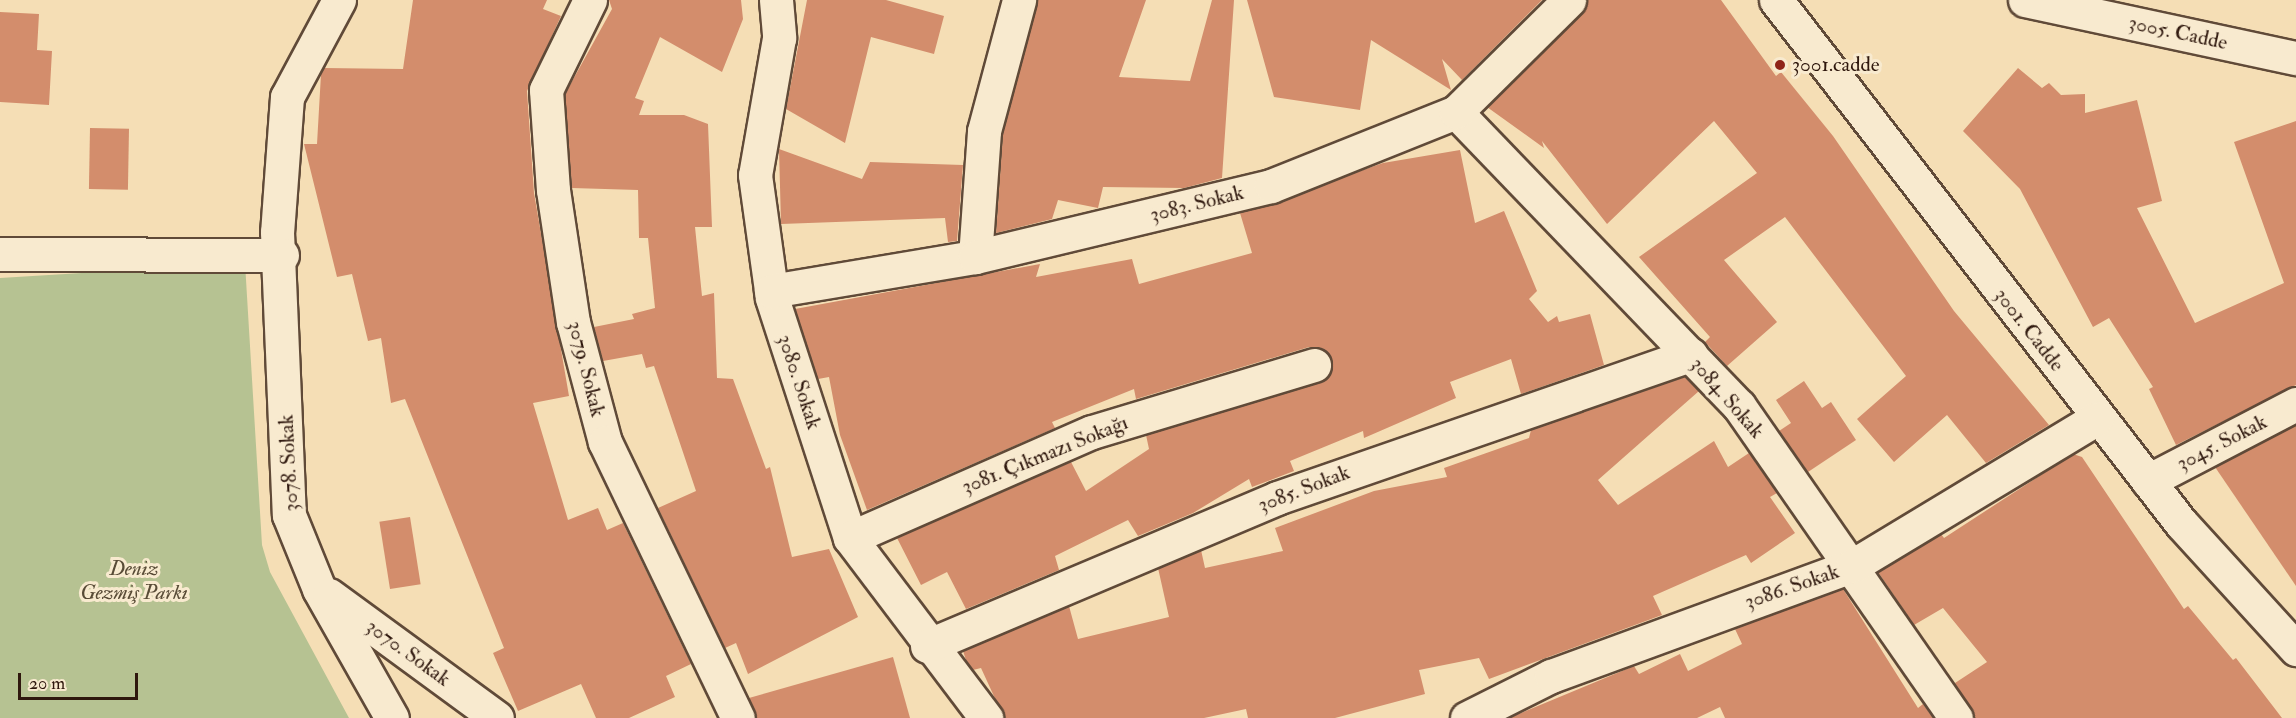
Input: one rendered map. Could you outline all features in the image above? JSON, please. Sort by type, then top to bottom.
[{"type":"street","name":"3078. Sokak","points":[[339,0],[287,97],[277,232],[282,255],[289,515],[319,588],[392,718]]},
{"type":"street","name":"3079. Sokak","points":[[590,0],[546,90],[553,190],[573,322],[604,442],[738,718]]},
{"type":"street","name":"3080. Sokak","points":[[776,0],[779,38],[755,175],[771,291],[850,538],[927,646],[986,718]]},
{"type":"street","points":[[975,258],[984,131],[1019,0]]},
{"type":"street","name":"3083. Sokak","points":[[771,291],[975,258],[1271,186],[1456,112],[1569,0]]},
{"type":"street","name":"3001. Cadde","points":[[1776,0],[2097,418],[2148,481],[2296,649]]},
{"type":"street","name":"3005. Cadde","points":[[2025,0],[2296,58]]},
{"type":"street","name":"3084. Sokak","points":[[1456,112],[1739,406],[1956,718]]},
{"type":"street","points":[[0,254],[282,255]]},
{"type":"street","name":"3085. Sokak","points":[[927,646],[1277,498],[1690,355]]},
{"type":"street","name":"3081. Çıkmazı Sokağı","points":[[850,538],[1092,432],[1314,365]]},
{"type":"street","name":"3045. Sokak","points":[[2148,481],[2296,404]]},
{"type":"street","name":"3086. Sokak","points":[[1467,718],[1551,676],[1852,566],[2097,418]]},
{"type":"street","name":"3070. Sokak","points":[[319,588],[497,718]]},
{"type":"green space","name":"Deniz Gezmiş Parkı","points":[[245,263],[262,545],[270,572],[349,718],[0,718],[0,278]]},
{"type":"building","points":[[413,0],[547,0],[543,9],[561,16],[527,91],[534,193],[569,396],[533,403],[568,520],[598,508],[607,530],[623,523],[691,664],[666,676],[675,697],[629,718],[596,718],[581,684],[518,711],[493,653],[504,648],[405,399],[391,403],[381,338],[368,341],[352,274],[337,277],[304,144],[317,144],[321,74],[324,68],[403,69]]},
{"type":"building","points":[[609,0],[741,0],[743,19],[722,72],[660,37],[635,98],[644,101],[639,115],[684,115],[708,124],[712,227],[695,227],[702,296],[714,293],[717,378],[733,379],[766,469],[770,467],[792,557],[829,549],[858,617],[748,674],[736,643],[725,648],[658,508],[696,491],[654,366],[646,368],[642,354],[603,361],[594,327],[634,319],[632,314],[655,308],[648,238],[639,238],[638,190],[572,188],[565,94],[612,9]]},
{"type":"building","points":[[807,0],[886,0],[944,16],[934,54],[871,37],[845,143],[786,109]]},
{"type":"building","points":[[1037,0],[1146,0],[1119,77],[1190,81],[1212,0],[1234,0],[1222,178],[1184,188],[1103,187],[1098,208],[1058,200],[1052,219],[996,233],[1003,134]]},
{"type":"building","points":[[1247,0],[1542,0],[1462,80],[1442,59],[1451,90],[1371,40],[1360,110],[1274,97]]},
{"type":"building","points":[[1587,0],[1721,0],[1776,76],[1781,72],[1833,136],[1954,311],[2049,425],[1986,463],[1947,415],[1894,462],[1857,419],[1906,376],[1785,217],[1724,260],[1777,322],[1727,366],[1705,342],[1710,337],[1639,257],[1757,173],[1714,121],[1607,224],[1542,141],[1544,148],[1487,107],[1582,13]]},
{"type":"building","points":[[0,12],[39,14],[37,50],[52,51],[49,105],[0,102]]},
{"type":"building","points":[[2018,68],[2042,88],[2049,83],[2061,95],[2085,94],[2085,113],[2137,100],[2162,201],[2137,208],[2195,323],[2284,283],[2234,142],[2296,121],[2296,385],[2176,445],[2149,389],[2153,387],[2109,318],[2093,327],[2020,189],[1963,131]]},
{"type":"building","points":[[90,128],[129,129],[128,190],[89,189]]},
{"type":"building","points":[[779,149],[862,179],[870,162],[963,165],[957,241],[948,242],[945,218],[781,224]]},
{"type":"building","points":[[1460,150],[1475,223],[1504,211],[1537,291],[1529,299],[1548,322],[1557,316],[1559,322],[1590,314],[1604,365],[1521,394],[1511,359],[1450,382],[1456,398],[1364,438],[1363,431],[1290,461],[1294,471],[1252,487],[1249,479],[1193,513],[1138,536],[1128,520],[1055,556],[1059,570],[966,609],[947,572],[921,585],[897,538],[1071,462],[1086,491],[1149,449],[1146,435],[1320,383],[1332,369],[1327,352],[1309,347],[1136,399],[1134,389],[1052,422],[1055,428],[867,510],[840,435],[829,377],[818,379],[795,309],[1040,264],[1036,277],[1132,259],[1139,284],[1252,253],[1240,213],[1383,163]]},
{"type":"building","points":[[1685,377],[1699,391],[1598,480],[1618,505],[1714,441],[1728,467],[1749,453],[1777,493],[1770,497],[1795,533],[1751,563],[1746,555],[1653,596],[1662,615],[1489,679],[1479,658],[1419,670],[1425,694],[1335,718],[1248,718],[1246,709],[1204,718],[1004,718],[981,668],[973,670],[966,660],[963,651],[1069,606],[1078,639],[1169,617],[1158,568],[1201,550],[1205,568],[1283,551],[1275,528],[1374,491],[1447,477],[1444,468],[1529,438],[1531,430]]},
{"type":"building","points":[[1804,381],[1822,408],[1831,402],[1856,440],[1808,472],[1779,431],[1791,423],[1776,400]]},
{"type":"building","points":[[2296,425],[2296,586],[2215,467]]},
{"type":"building","points":[[2073,454],[2082,457],[2184,609],[2188,606],[2233,660],[2236,658],[2282,718],[1974,718],[1955,683],[1987,662],[1943,608],[1914,625],[1878,572],[1941,534],[1944,538]]},
{"type":"building","points":[[410,517],[421,584],[390,589],[379,522]]},
{"type":"building","points":[[1843,589],[1918,708],[1923,704],[1933,718],[1725,718],[1720,707],[1697,718],[1509,718],[1634,666],[1639,674],[1680,654],[1688,671],[1742,644],[1735,629]]},
{"type":"building","points":[[893,657],[910,718],[757,718],[749,698]]},
{"type":"place","name":"3001.cadde","points":[[1780,65]]}]
